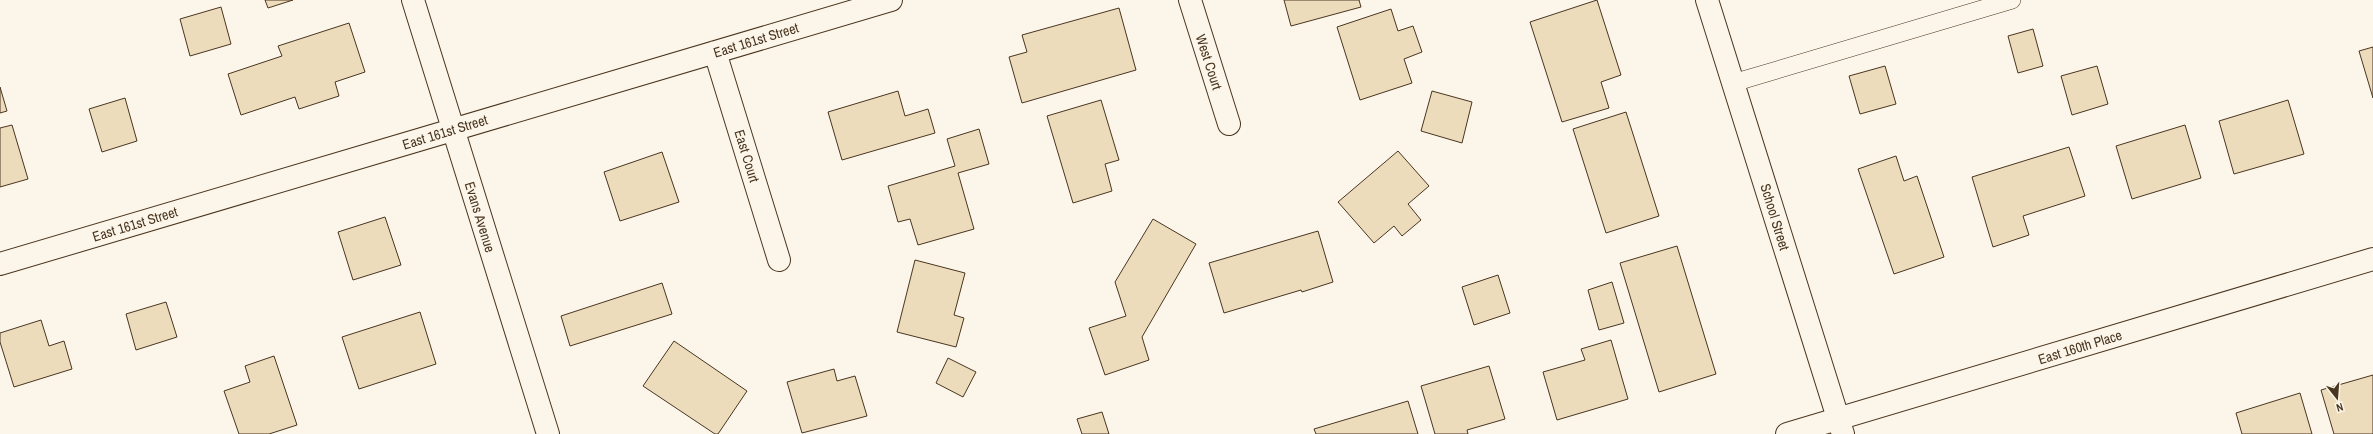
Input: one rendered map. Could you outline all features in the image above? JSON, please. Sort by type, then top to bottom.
[{"type":"street","name":"Evans Avenue","points":[[413,0],[548,434]]},
{"type":"street","name":"East 161st Street","points":[[0,264],[891,0]]},
{"type":"street","name":"West Court","points":[[1190,0],[1229,124]]},
{"type":"street","name":"School Street","points":[[1707,0],[1840,426]]},
{"type":"street","name":"East Court","points":[[714,52],[779,260]]},
{"type":"street","name":"East 160th Place","points":[[1787,434],[1840,426],[2373,259]]},
{"type":"lane","points":[[1733,83],[2012,0]]},
{"type":"building","points":[[265,0],[293,0],[268,8]]},
{"type":"building","points":[[1284,0],[1359,0],[1361,7],[1291,26]]},
{"type":"building","points":[[1597,0],[1621,75],[1601,82],[1609,108],[1562,122],[1530,22]]},
{"type":"building","points":[[221,7],[231,44],[190,56],[180,19]]},
{"type":"building","points":[[1119,8],[1136,70],[1022,103],[1009,57],[1027,52],[1022,35]]},
{"type":"building","points":[[1391,9],[1398,31],[1413,26],[1422,52],[1404,59],[1412,83],[1360,100],[1337,27]]},
{"type":"building","points":[[349,23],[365,72],[335,82],[339,96],[299,109],[295,97],[241,115],[228,74],[282,56],[278,46]]},
{"type":"building","points":[[2033,29],[2043,66],[2018,73],[2008,36]]},
{"type":"building","points":[[2373,47],[2373,98],[2359,51]]},
{"type":"building","points":[[1885,66],[1896,104],[1860,114],[1849,76]]},
{"type":"building","points":[[2097,66],[2108,104],[2072,115],[2061,76]]},
{"type":"building","points":[[0,87],[7,111],[0,113]]},
{"type":"building","points":[[898,91],[905,116],[928,109],[935,133],[842,160],[828,112]]},
{"type":"building","points":[[1432,91],[1472,102],[1462,143],[1421,131]]},
{"type":"building","points":[[125,98],[137,141],[102,152],[89,109]]},
{"type":"building","points":[[1101,100],[1119,160],[1105,164],[1112,191],[1073,203],[1047,116]]},
{"type":"building","points":[[2288,100],[2304,154],[2234,174],[2219,121]]},
{"type":"building","points":[[1626,112],[1659,216],[1606,233],[1573,129]]},
{"type":"building","points":[[12,125],[28,179],[0,187],[0,128]]},
{"type":"building","points":[[2185,125],[2201,178],[2132,199],[2116,146]]},
{"type":"building","points":[[979,129],[989,164],[958,173],[974,229],[918,245],[910,219],[898,222],[888,186],[955,166],[947,139]]},
{"type":"building","points":[[2069,147],[2085,196],[2023,216],[2029,235],[1993,247],[1972,177]]},
{"type":"building","points":[[1398,151],[1429,186],[1408,204],[1421,220],[1402,236],[1394,226],[1374,243],[1338,202]]},
{"type":"building","points":[[662,152],[679,202],[620,221],[604,172]]},
{"type":"building","points":[[1896,156],[1904,181],[1917,176],[1944,257],[1894,274],[1858,169]]},
{"type":"building","points":[[385,217],[401,265],[353,280],[338,232]]},
{"type":"building","points":[[1153,219],[1196,244],[1142,337],[1149,360],[1105,375],[1089,328],[1126,316],[1115,282]]},
{"type":"building","points":[[1318,231],[1333,282],[1224,313],[1209,263]]},
{"type":"building","points":[[1677,246],[1716,374],[1659,392],[1620,263]]},
{"type":"building","points":[[915,260],[965,273],[954,315],[964,318],[956,347],[897,332]]},
{"type":"building","points":[[1498,275],[1510,313],[1474,325],[1462,287]]},
{"type":"building","points":[[1612,282],[1624,323],[1599,330],[1588,290]]},
{"type":"building","points":[[662,283],[672,314],[570,346],[561,316]]},
{"type":"building","points":[[166,302],[177,337],[136,350],[126,314]]},
{"type":"building","points":[[420,312],[436,364],[359,389],[342,337]]},
{"type":"building","points":[[41,320],[49,346],[64,341],[72,369],[14,387],[0,342],[0,333]]},
{"type":"building","points":[[1611,340],[1628,399],[1557,420],[1543,372],[1585,360],[1581,349]]},
{"type":"building","points":[[674,341],[747,391],[718,434],[715,434],[643,386]]},
{"type":"building","points":[[274,356],[297,425],[269,434],[239,434],[224,391],[250,382],[245,366]]},
{"type":"building","points":[[948,358],[976,372],[963,397],[936,383]]},
{"type":"building","points":[[1489,366],[1505,419],[1467,430],[1468,434],[1435,434],[1421,386]]},
{"type":"building","points":[[834,369],[837,381],[855,376],[867,416],[802,433],[787,382]]},
{"type":"building","points":[[2373,375],[2373,434],[2334,434],[2321,390]]},
{"type":"building","points":[[2300,393],[2312,434],[2242,434],[2236,413]]},
{"type":"building","points":[[1408,401],[1418,434],[1316,434],[1314,429]]},
{"type":"building","points":[[1102,412],[1109,434],[1082,434],[1077,419]]}]
